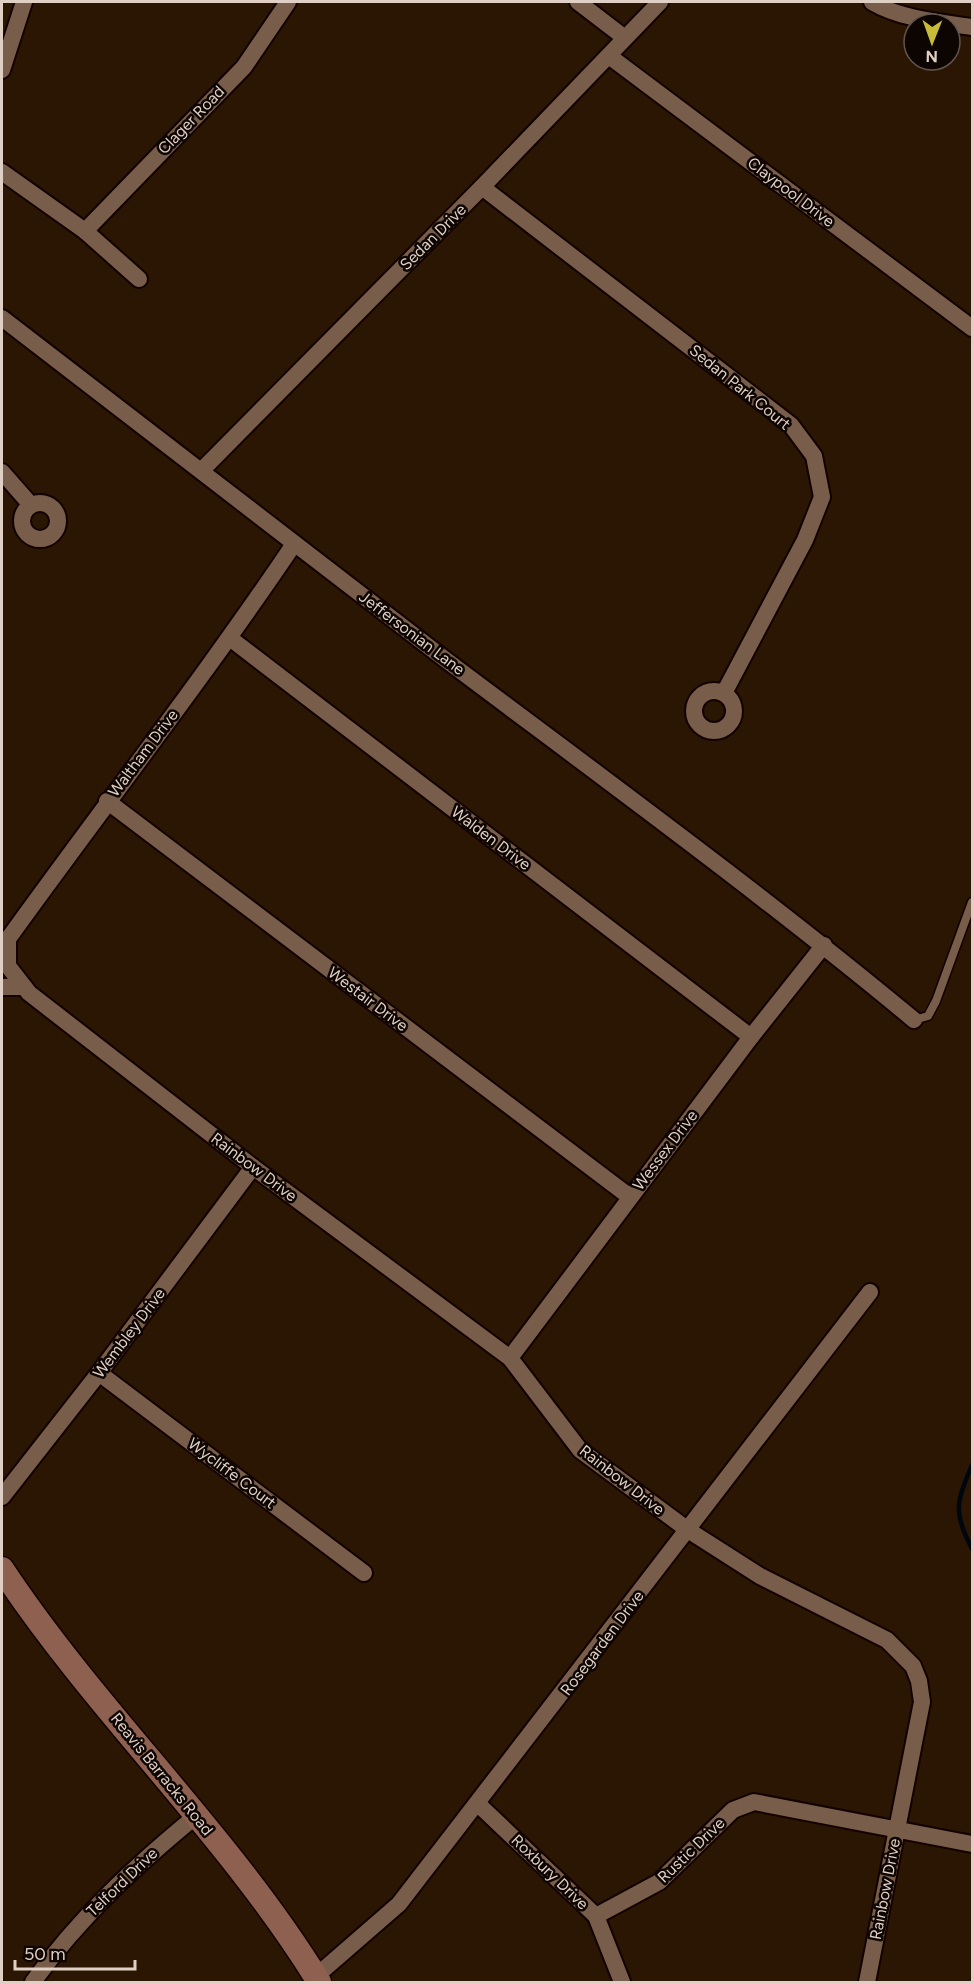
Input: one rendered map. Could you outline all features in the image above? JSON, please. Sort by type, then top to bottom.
[{"type":"main road","name":"Reavis Barracks Road","points":[[2,1569],[46,1630],[260,1895],[317,1980]]},
{"type":"street","points":[[2,70],[24,2]]},
{"type":"street","name":"Clager Road","points":[[85,231],[244,67],[288,2]]},
{"type":"street","points":[[578,2],[625,38]]},
{"type":"street","name":"Sedan Drive","points":[[202,470],[482,187],[660,2]]},
{"type":"street","points":[[872,2],[884,8],[929,20],[972,27]]},
{"type":"street","name":"Claypool Drive","points":[[609,56],[972,325]]},
{"type":"street","points":[[2,172],[85,231],[140,279]]},
{"type":"street","name":"Sedan Park Court","points":[[482,187],[791,425],[814,456],[822,497],[805,540],[724,693]]},
{"type":"street","name":"Jeffersonian Lane","points":[[2,318],[202,470],[294,544],[824,945],[914,1020]]},
{"type":"street","points":[[2,472],[31,505]]},
{"type":"street","name":"Waltham Drive","points":[[8,966],[4,940],[231,639],[294,544]]},
{"type":"street","name":"Walden Drive","points":[[231,639],[751,1037]]},
{"type":"street","name":"Westair Drive","points":[[107,801],[630,1197]]},
{"type":"street","name":"Wessex Drive","points":[[510,1358],[751,1037],[824,945]]},
{"type":"street","name":"Rainbow Drive","points":[[8,966],[24,987],[253,1167],[510,1358],[580,1450],[688,1530],[760,1576],[887,1640],[913,1666],[919,1681],[922,1702],[867,1983]]},
{"type":"street","points":[[2,987],[24,987]]},
{"type":"street","name":"Wembley Drive","points":[[2,1497],[99,1373],[253,1167]]},
{"type":"street","name":"Rosegarden Drive","points":[[317,1980],[399,1904],[870,1292]]},
{"type":"street","name":"Wycliffe Court","points":[[99,1373],[364,1573]]},
{"type":"street","name":"Rustic Drive","points":[[596,1916],[659,1882],[733,1810],[754,1802],[972,1844]]},
{"type":"street","name":"Roxbury Drive","points":[[478,1804],[596,1916],[622,1983]]},
{"type":"street","name":"Telford Drive","points":[[33,1983],[59,1946],[94,1907],[155,1850],[196,1816]]},
{"type":"lane","points":[[914,1020],[928,1016],[936,1001],[972,902]]},
{"type":"waterway","points":[[972,1465],[959,1507],[959,1516],[972,1549]]}]
